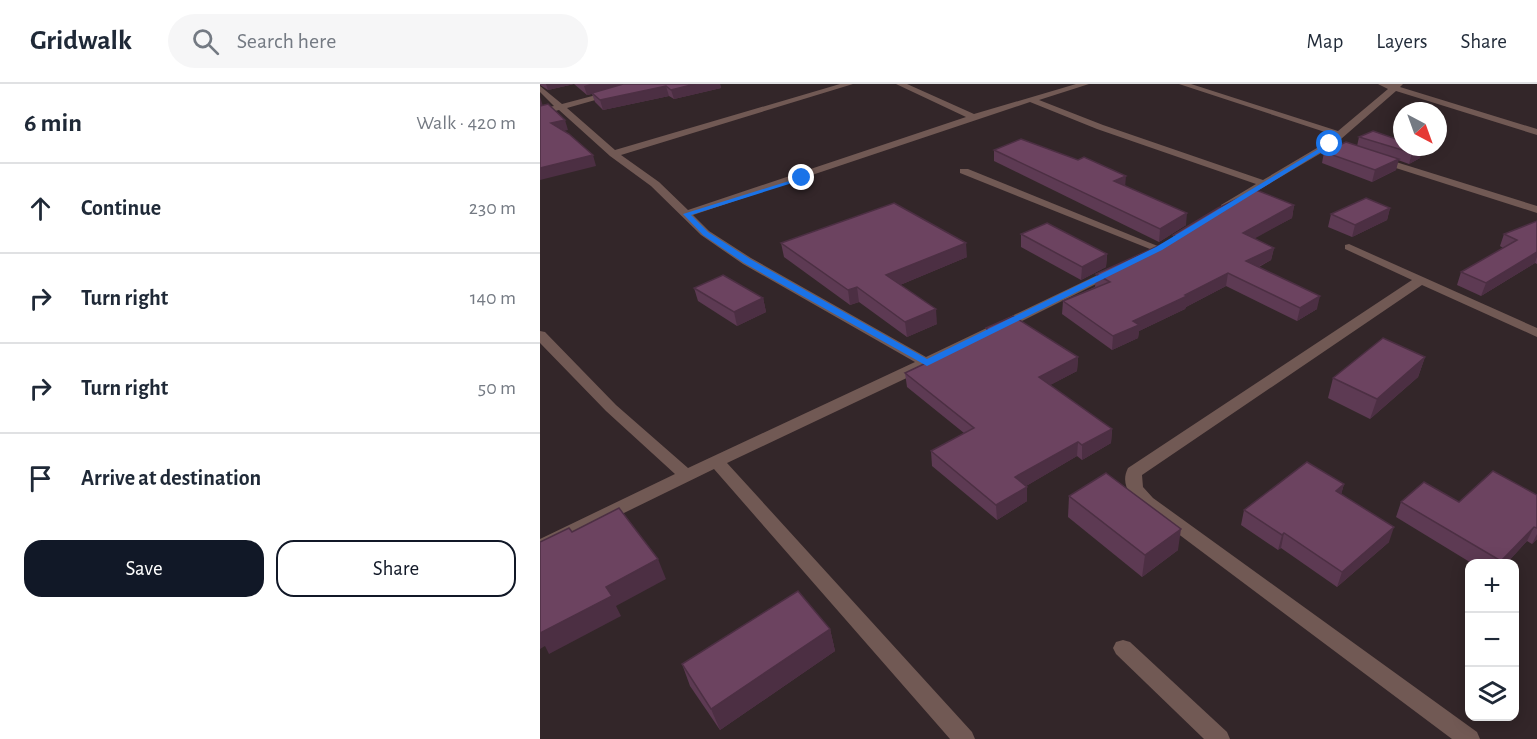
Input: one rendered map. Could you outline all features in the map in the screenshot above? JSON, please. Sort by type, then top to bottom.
[{"type":"street","points":[[540,112],[648,84]]},
{"type":"street","points":[[613,154],[849,84]]},
{"type":"street","points":[[900,84],[975,118]]},
{"type":"street","points":[[686,214],[802,178],[1029,99],[1085,84]]},
{"type":"street","points":[[1182,84],[1336,142]]},
{"type":"street","points":[[1213,215],[1263,183],[1336,142],[1392,85],[1537,132]]},
{"type":"street","points":[[540,88],[613,154],[655,184],[705,233],[747,261],[927,363]]},
{"type":"street","points":[[1029,99],[1120,135],[1263,183]]},
{"type":"street","points":[[1373,158],[1537,210]]},
{"type":"street","points":[[964,171],[1163,246],[1141,258]]},
{"type":"street","points":[[1349,247],[1537,333]]},
{"type":"street","points":[[540,547],[685,474],[927,363],[1122,268]]},
{"type":"street","points":[[1420,280],[1134,472],[1131,481],[1135,490],[1147,502],[1469,739]]},
{"type":"street","points":[[540,334],[610,408],[685,474]]},
{"type":"street","points":[[716,461],[964,739]]},
{"type":"street","points":[[1123,648],[1219,739]]},
{"type":"building","points":[[623,84],[695,84],[671,90],[666,86],[600,100],[592,93]]},
{"type":"building","points":[[548,104],[565,120],[551,123],[569,134],[593,155],[540,168],[540,106]]},
{"type":"building","points":[[1373,131],[1393,138],[1393,147],[1359,137]]},
{"type":"building","points":[[1021,139],[1078,160],[1084,157],[1126,176],[1114,181],[1187,213],[1160,229],[994,150]]},
{"type":"building","points":[[1346,142],[1399,159],[1375,170],[1324,152]]},
{"type":"building","points":[[1256,190],[1294,205],[1243,233],[1274,248],[1246,261],[1320,296],[1300,308],[1228,273],[1185,295],[1187,296],[1133,321],[1139,325],[1113,336],[1063,301],[1110,282],[1096,274],[1178,237],[1173,235],[1218,208]]},
{"type":"building","points":[[1366,198],[1390,208],[1355,225],[1331,214]]},
{"type":"building","points":[[894,203],[966,243],[886,275],[936,309],[905,322],[857,287],[848,290],[781,243]]},
{"type":"building","points":[[1537,221],[1537,252],[1486,283],[1461,272],[1517,240],[1504,234]]},
{"type":"building","points":[[1047,223],[1107,254],[1082,267],[1021,234]]},
{"type":"building","points":[[723,275],[763,298],[734,312],[694,288]]},
{"type":"building","points":[[1013,316],[1078,357],[1039,377],[1112,429],[1082,445],[1078,442],[1015,477],[1027,487],[996,505],[931,451],[974,428],[905,373],[991,332],[986,328]]},
{"type":"building","points":[[1383,338],[1425,357],[1377,399],[1333,378]]},
{"type":"building","points":[[1307,462],[1344,484],[1336,491],[1394,527],[1342,572],[1284,533],[1282,535],[1244,510]]},
{"type":"building","points":[[1493,471],[1537,495],[1537,528],[1534,527],[1503,559],[1498,559],[1401,502],[1424,482],[1459,502]]},
{"type":"building","points":[[1106,473],[1181,529],[1145,555],[1069,496]]},
{"type":"building","points":[[619,508],[658,559],[606,587],[612,596],[540,633],[540,542],[569,528],[572,532]]},
{"type":"building","points":[[798,591],[830,629],[711,709],[682,664]]},
{"type":"route","points":[[802,178],[686,214],[705,233],[747,261],[927,363],[1159,249],[1263,183],[1330,144]]}]
